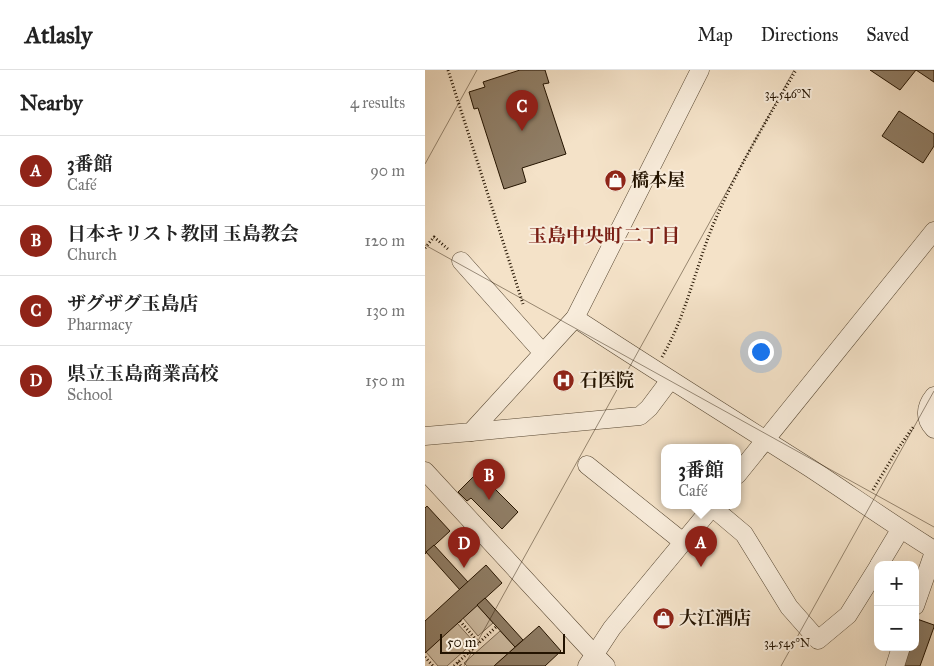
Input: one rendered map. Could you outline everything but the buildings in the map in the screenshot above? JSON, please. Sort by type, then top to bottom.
[{"type":"street","points":[[471,432],[575,318],[700,70]]},
{"type":"street","points":[[741,471],[934,231]]},
{"type":"street","points":[[461,261],[543,353]]},
{"type":"street","points":[[575,318],[662,376],[865,504],[900,530],[934,551],[919,594]]},
{"type":"street","points":[[425,436],[640,416],[649,408],[662,376]]},
{"type":"street","points":[[931,402],[926,418],[934,429]]},
{"type":"street","points":[[587,466],[683,542]]},
{"type":"street","points":[[425,470],[596,662],[612,628],[710,509]]},
{"type":"street","points":[[714,509],[744,534],[789,607],[818,640],[848,615],[874,573]]},
{"type":"street","points":[[881,561],[900,530]]},
{"type":"street","points":[[895,666],[900,651]]},
{"type":"path","points":[[448,70],[523,305]]},
{"type":"path","points":[[662,376],[673,338],[713,226],[742,163],[796,70]]},
{"type":"path","points":[[425,248],[434,237],[461,261]]},
{"type":"path","points":[[865,504],[897,450],[931,402]]},
{"type":"path","points":[[460,621],[479,643]]},
{"type":"path","points":[[454,666],[497,627]]},
{"type":"path","points":[[425,657],[433,666]]},
{"type":"path","points":[[458,662],[461,666]]},
{"type":"shaded area","points":[[477,605],[493,623],[478,636],[463,618]]},
{"type":"shaded area","points":[[457,623],[474,642],[447,666],[438,666],[426,652]]},
{"type":"shaded area","points":[[500,631],[515,647],[494,666],[467,666],[464,663]]},
{"type":"place","name":"ザグザグ玉島店","points":[[522,131]]},
{"type":"place","name":"橋本屋","points":[[615,180]]},
{"type":"place","name":"石医院","points":[[564,380]]},
{"type":"place","name":"日本キリスト教団 玉島教会","points":[[489,500]]},
{"type":"place","name":"3番館","points":[[701,567]]},
{"type":"place","name":"県立玉島商業高校","points":[[464,568]]},
{"type":"place","name":"大江酒店","points":[[663,618]]},
{"type":"district","name":"玉島中央町二丁目","points":[[604,235]]}]
